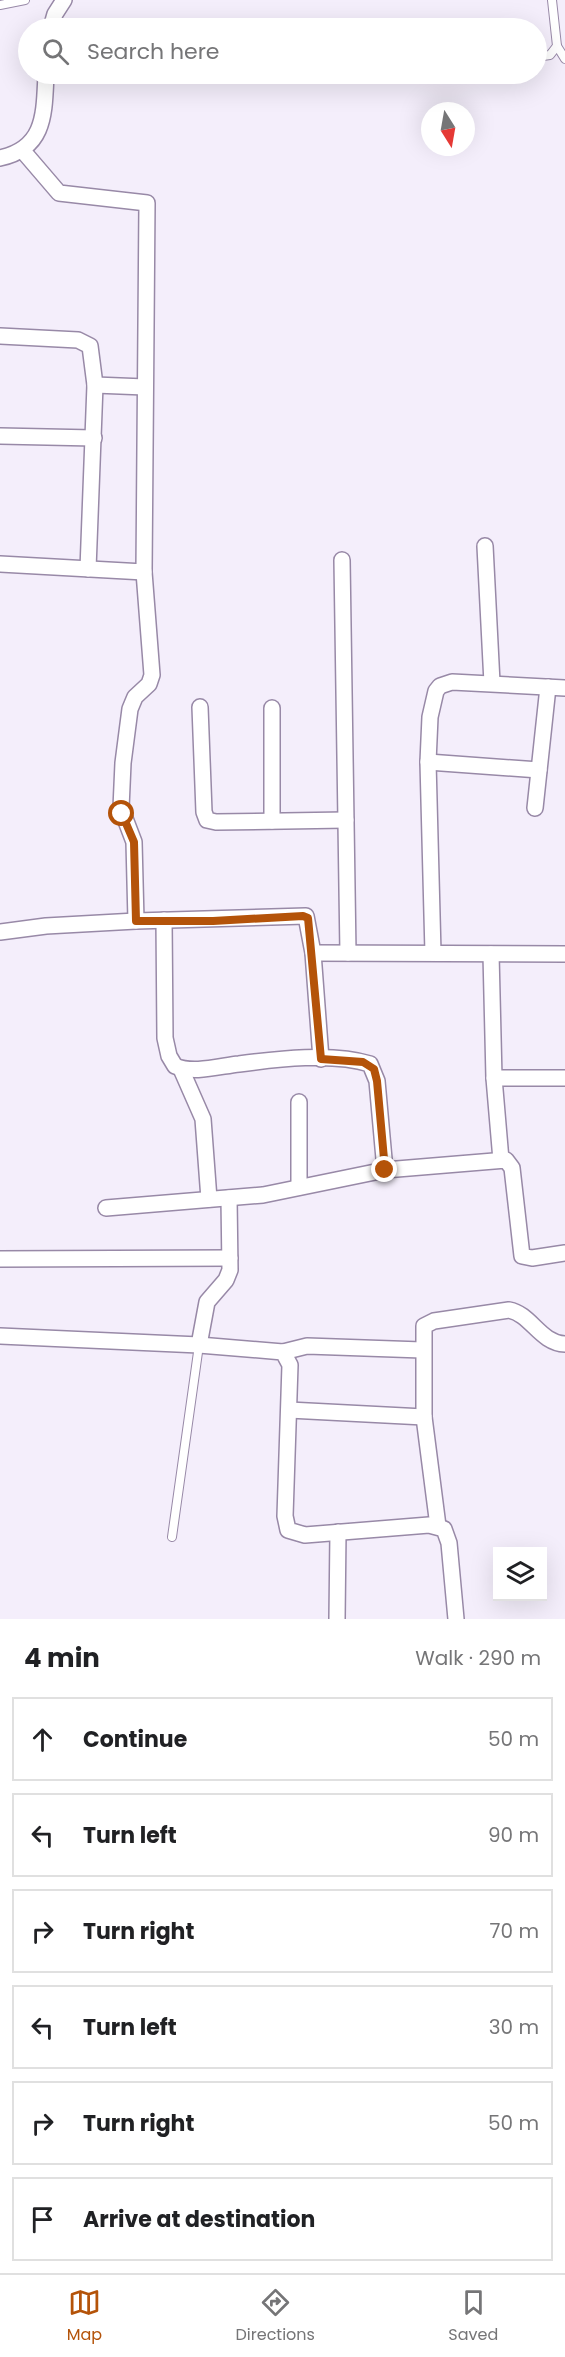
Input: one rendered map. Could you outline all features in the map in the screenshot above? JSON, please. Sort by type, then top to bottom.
[{"type":"street","points":[[54,18],[64,0]]},
{"type":"street","points":[[0,158],[23,151],[34,140],[41,126],[45,84]]},
{"type":"street","points":[[23,151],[58,193],[147,203],[144,572],[152,675],[149,684],[135,697],[130,709],[123,763],[121,808],[134,842],[136,921]]},
{"type":"street","points":[[0,336],[88,343],[91,349],[95,385],[88,569]]},
{"type":"street","points":[[95,385],[145,387]]},
{"type":"street","points":[[0,436],[94,438]]},
{"type":"street","points":[[484,546],[492,683]]},
{"type":"street","points":[[342,560],[348,953]]},
{"type":"street","points":[[0,564],[144,572]]},
{"type":"street","points":[[432,953],[429,762],[430,717],[436,691],[440,686],[452,682],[565,688]]},
{"type":"street","points":[[535,808],[548,687]]},
{"type":"street","points":[[200,707],[205,817],[216,822],[346,820]]},
{"type":"street","points":[[272,821],[273,708]]},
{"type":"street","points":[[429,762],[539,770]]},
{"type":"street","points":[[0,932],[46,926],[136,921],[213,921],[306,916],[313,953],[321,1059]]},
{"type":"street","points":[[164,920],[165,1038],[171,1062],[181,1069],[204,1119],[209,1199]]},
{"type":"street","points":[[313,953],[565,954]]},
{"type":"street","points":[[491,954],[494,1078],[501,1160]]},
{"type":"street","points":[[181,1069],[321,1059],[363,1062],[374,1069],[377,1081],[385,1170]]},
{"type":"street","points":[[494,1078],[565,1078]]},
{"type":"street","points":[[299,1102],[299,1187]]},
{"type":"street","points":[[106,1208],[263,1195],[385,1170],[501,1160],[509,1161],[512,1168],[522,1256],[532,1258],[565,1253]]},
{"type":"street","points":[[199,1345],[207,1302],[226,1280],[230,1258],[230,1198]]},
{"type":"street","points":[[0,1259],[230,1258]]},
{"type":"street","points":[[438,1526],[424,1418],[422,1333],[426,1324],[508,1310],[519,1314],[548,1339],[564,1346]]},
{"type":"street","points":[[0,1336],[199,1345],[283,1352],[307,1346],[423,1350]]},
{"type":"street","points":[[283,1352],[290,1365],[285,1516],[288,1530],[298,1534],[438,1526],[444,1529],[449,1543],[456,1619]]},
{"type":"street","points":[[289,1410],[424,1418]]},
{"type":"street","points":[[337,1619],[338,1532]]},
{"type":"lane","points":[[0,5],[25,0]]},
{"type":"lane","points":[[552,0],[557,46],[565,59]]},
{"type":"lane","points":[[547,55],[557,46]]},
{"type":"lane","points":[[172,1537],[199,1345]]},
{"type":"route","points":[[122,814],[131,830],[134,842],[136,921],[213,921],[303,916],[308,918],[321,1059],[363,1062],[374,1069],[385,1170]]}]
